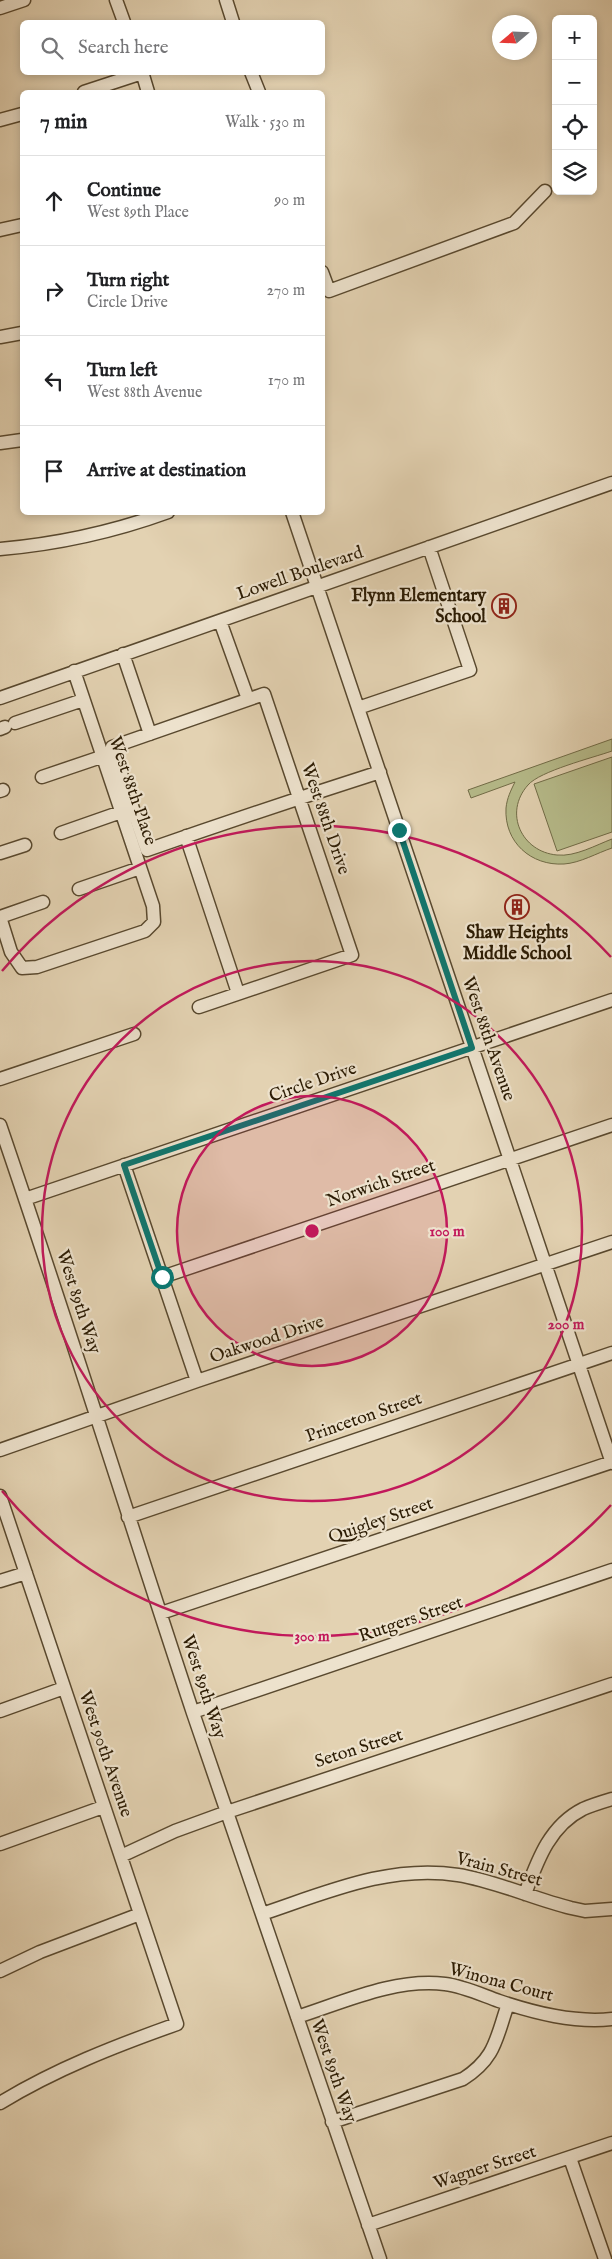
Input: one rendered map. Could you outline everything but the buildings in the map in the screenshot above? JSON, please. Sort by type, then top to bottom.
[{"type":"street","points":[[0,8],[24,0]]},
{"type":"street","points":[[116,0],[123,20]]},
{"type":"street","points":[[226,0],[232,20]]},
{"type":"street","points":[[90,90],[136,75]]},
{"type":"street","points":[[143,75],[147,90]]},
{"type":"street","points":[[252,75],[258,90]]},
{"type":"street","points":[[0,120],[20,115]]},
{"type":"street","points":[[325,280],[329,291],[514,223],[545,191]]},
{"type":"street","points":[[0,230],[20,225]]},
{"type":"street","points":[[0,336],[20,333]]},
{"type":"street","points":[[0,443],[20,440]]},
{"type":"street","name":"Lowell Boulevard","points":[[0,698],[612,483]]},
{"type":"street","points":[[0,549],[91,536],[158,515]]},
{"type":"street","name":"West 88th Avenue","points":[[293,515],[612,1462]]},
{"type":"street","points":[[358,708],[470,670],[430,547]]},
{"type":"street","points":[[220,620],[248,700],[112,747],[147,850],[380,772]]},
{"type":"street","points":[[123,654],[150,734]]},
{"type":"street","name":"West 88th Place","points":[[0,917],[11,952],[22,968],[37,967],[145,930],[154,922],[153,906],[101,757],[74,671]]},
{"type":"street","name":"West 88th Drive","points":[[238,993],[352,955],[264,694],[248,700]]},
{"type":"street","points":[[7,726],[83,700]]},
{"type":"street","points":[[42,777],[101,757]]},
{"type":"street","points":[[61,834],[121,812]]},
{"type":"street","points":[[186,836],[238,993],[199,1007]]},
{"type":"street","points":[[0,853],[25,844]]},
{"type":"street","points":[[79,889],[140,868]]},
{"type":"street","points":[[0,917],[43,902]]},
{"type":"street","name":"Circle Drive","points":[[25,1198],[612,1000]]},
{"type":"street","points":[[0,1079],[134,1034]]},
{"type":"street","name":"West 89th Way","points":[[0,1124],[226,1812],[380,2259]]},
{"type":"street","name":"Norwich Street","points":[[162,1277],[612,1125]]},
{"type":"street","points":[[124,1165],[196,1381]]},
{"type":"street","name":"Oakwood Drive","points":[[0,1450],[196,1381],[612,1242]]},
{"type":"street","name":"Princeton Street","points":[[128,1517],[612,1353]]},
{"type":"street","name":"Quigley Street","points":[[161,1614],[612,1462]]},
{"type":"street","name":"West 90th Avenue","points":[[0,1496],[177,2024],[79,2061],[55,2072],[0,2103]]},
{"type":"street","name":"Rutgers Street","points":[[193,1712],[612,1570]]},
{"type":"street","points":[[0,1581],[26,1573]]},
{"type":"street","name":"Seton Street","points":[[121,1856],[175,1831],[226,1812],[612,1684]]},
{"type":"street","points":[[0,1711],[64,1688]]},
{"type":"street","points":[[525,1894],[542,1853],[556,1830],[582,1810],[612,1799]]},
{"type":"street","points":[[0,1844],[104,1806]]},
{"type":"street","name":"Vrain Street","points":[[262,1914],[371,1879],[403,1874],[440,1873],[460,1875],[578,1910],[612,1909]]},
{"type":"street","points":[[0,1971],[40,1952],[140,1914]]},
{"type":"street","name":"Winona Court","points":[[296,2017],[386,1988],[408,1983],[451,1985],[544,2014],[594,2020],[612,2019]]},
{"type":"street","points":[[332,2122],[463,2079],[479,2069],[490,2056],[508,2004]]},
{"type":"street","name":"Wagner Street","points":[[368,2225],[612,2143]]},
{"type":"street","points":[[570,2158],[605,2259]]},
{"type":"green space","points":[[612,739],[612,751],[555,770],[528,785],[517,807],[517,819],[526,839],[534,847],[545,852],[557,855],[571,854],[612,839],[612,848],[570,863],[552,864],[541,861],[522,849],[510,831],[506,808],[508,797],[515,782],[471,798],[468,790]]},
{"type":"green space","points":[[612,757],[612,832],[557,851],[534,784]]},
{"type":"place","name":"Flynn Elementary School","points":[[504,606]]},
{"type":"place","name":"Shaw Heights Middle School","points":[[517,907]]},
{"type":"route","points":[[162,1277],[124,1165],[472,1048],[399,830]]}]
